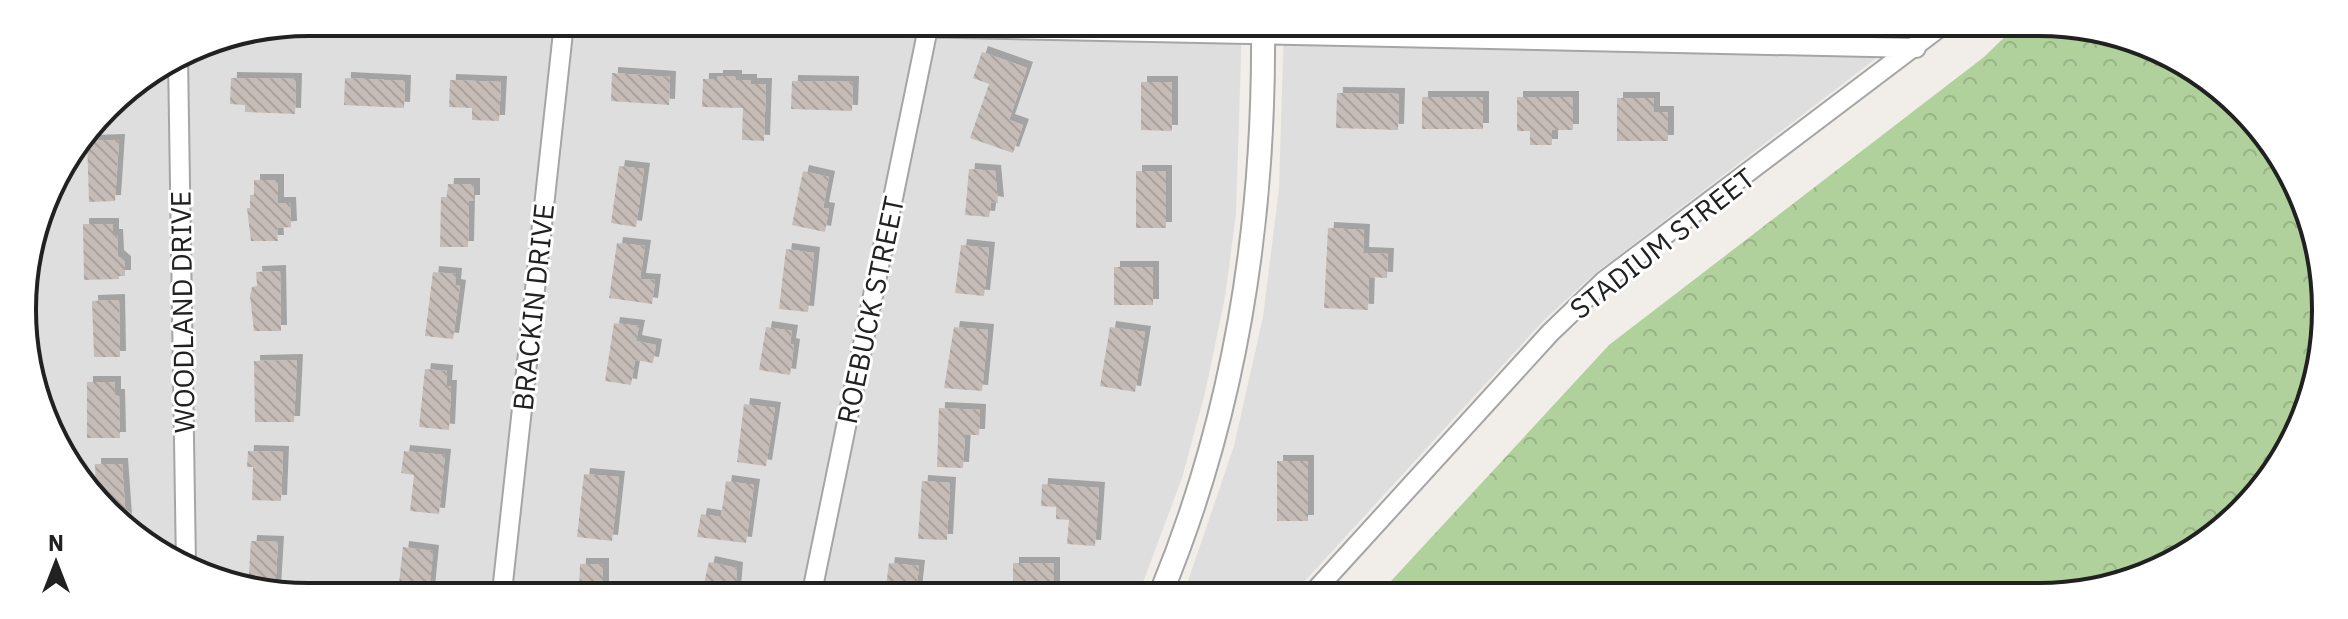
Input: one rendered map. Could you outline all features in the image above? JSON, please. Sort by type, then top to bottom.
[{"type":"street","name":"BRACKIN DRIVE","points":[[503,583],[563,36]]},
{"type":"street","name":"ROEBUCK STREET","points":[[814,583],[926,36]]},
{"type":"street","points":[[1165,583],[1192,516],[1209,458],[1245,305],[1257,207],[1263,36]]},
{"type":"street","points":[[1481,36],[1916,48]]},
{"type":"street","name":"STADIUM STREET","points":[[1322,583],[1550,333],[1604,281],[1930,36]]},
{"type":"street","name":"WOODLAND DRIVE","points":[[178,70],[186,552]]},
{"type":"shaded area","points":[[1242,36],[1236,214],[1225,297],[1205,393],[1182,478],[1143,583],[310,583],[256,578],[205,562],[158,537],[116,503],[93,476],[64,430],[41,363],[36,310],[41,256],[64,189],[82,158],[116,116],[158,82],[189,64],[239,45],[274,38]]},
{"type":"shaded area","points":[[1284,36],[1905,36],[1593,275],[1544,320],[1303,583],[1187,583],[1234,446],[1263,317],[1279,189]]},
{"type":"green space","points":[[2006,36],[2038,36],[2092,41],[2143,57],[2190,82],[2219,104],[2255,143],[2284,189],[2303,239],[2310,274],[2310,345],[2303,380],[2284,430],[2244,490],[2219,515],[2159,555],[2126,568],[2074,581],[1389,583],[1609,345],[1984,57]]},
{"type":"building","points":[[982,52],[1027,68],[1009,120],[1023,125],[1013,153],[970,138],[989,84],[973,78]]},
{"type":"building","points":[[612,73],[670,77],[669,105],[611,101]]},
{"type":"building","points":[[717,76],[736,76],[736,80],[751,80],[751,84],[766,84],[764,141],[742,140],[743,108],[702,107],[703,79],[717,79]]},
{"type":"building","points":[[231,78],[296,79],[295,114],[245,112],[245,105],[230,104]]},
{"type":"building","points":[[345,78],[405,81],[404,108],[344,105]]},
{"type":"building","points":[[450,80],[501,82],[499,121],[472,120],[472,108],[449,107]]},
{"type":"building","points":[[792,81],[853,82],[852,111],[791,109]]},
{"type":"building","points":[[1141,82],[1172,82],[1172,131],[1141,130]]},
{"type":"building","points":[[1337,93],[1399,94],[1398,130],[1336,128]]},
{"type":"building","points":[[1422,97],[1483,97],[1483,129],[1422,129]]},
{"type":"building","points":[[1517,97],[1573,97],[1573,130],[1552,130],[1552,145],[1530,145],[1530,131],[1517,131]]},
{"type":"building","points":[[1617,98],[1654,98],[1654,112],[1668,112],[1668,141],[1617,141]]},
{"type":"building","points":[[119,140],[115,201],[89,202],[87,151],[95,141]]},
{"type":"building","points":[[619,166],[644,169],[636,227],[611,223]]},
{"type":"building","points":[[969,169],[995,171],[998,203],[991,202],[989,217],[965,215]]},
{"type":"building","points":[[803,171],[829,177],[823,208],[829,209],[825,232],[792,225]]},
{"type":"building","points":[[1136,171],[1166,171],[1166,228],[1136,228]]},
{"type":"building","points":[[254,180],[278,180],[278,203],[290,203],[291,227],[277,228],[278,241],[251,241],[247,208],[250,208],[250,195],[254,195]]},
{"type":"building","points":[[448,184],[474,184],[474,201],[469,201],[468,247],[440,247],[441,197],[447,197]]},
{"type":"building","points":[[83,224],[113,224],[118,256],[125,262],[125,276],[119,276],[119,279],[84,280]]},
{"type":"building","points":[[1328,228],[1364,230],[1363,253],[1388,254],[1387,278],[1369,277],[1368,310],[1324,308]]},
{"type":"building","points":[[617,243],[645,246],[640,279],[655,280],[652,304],[609,298]]},
{"type":"building","points":[[961,245],[989,248],[984,296],[955,293]]},
{"type":"building","points":[[786,249],[814,253],[808,312],[779,309]]},
{"type":"building","points":[[1114,267],[1153,267],[1153,305],[1114,305]]},
{"type":"building","points":[[280,271],[281,331],[254,331],[250,296],[252,287],[257,286],[256,272]]},
{"type":"building","points":[[433,272],[456,274],[455,285],[460,286],[453,339],[425,336]]},
{"type":"building","points":[[119,300],[120,357],[94,357],[92,301]]},
{"type":"building","points":[[614,323],[639,326],[636,341],[656,345],[653,363],[635,360],[631,385],[605,381]]},
{"type":"building","points":[[766,327],[792,331],[790,344],[794,345],[790,375],[759,370]]},
{"type":"building","points":[[954,327],[988,330],[982,391],[944,388]]},
{"type":"building","points":[[1110,327],[1145,332],[1135,392],[1100,386]]},
{"type":"building","points":[[297,360],[294,422],[255,422],[254,361]]},
{"type":"building","points":[[425,369],[447,371],[446,386],[451,386],[449,430],[419,427]]},
{"type":"building","points":[[87,382],[115,382],[115,395],[119,395],[120,438],[87,438]]},
{"type":"building","points":[[744,404],[775,408],[766,466],[737,462]]},
{"type":"building","points":[[939,408],[980,410],[979,435],[965,435],[963,468],[937,467]]},
{"type":"building","points":[[248,451],[283,452],[281,501],[252,500],[253,467],[247,467]]},
{"type":"building","points":[[404,451],[445,455],[439,514],[410,511],[414,475],[401,473]]},
{"type":"building","points":[[1277,461],[1308,461],[1308,521],[1277,521]]},
{"type":"building","points":[[95,464],[122,464],[125,512],[116,503],[95,479]]},
{"type":"building","points":[[584,474],[619,477],[612,541],[577,537]]},
{"type":"building","points":[[726,481],[754,485],[746,543],[697,537],[701,514],[721,517]]},
{"type":"building","points":[[922,481],[950,483],[947,540],[918,539]]},
{"type":"building","points":[[1042,484],[1099,488],[1095,546],[1067,544],[1069,520],[1056,519],[1056,507],[1041,506]]},
{"type":"building","points":[[251,541],[278,542],[276,581],[249,576]]},
{"type":"building","points":[[403,547],[433,551],[430,583],[399,583]]},
{"type":"building","points":[[709,562],[737,568],[736,583],[704,583]]},
{"type":"building","points":[[889,563],[919,566],[917,583],[886,583]]},
{"type":"building","points":[[1013,563],[1054,563],[1054,583],[1013,583]]},
{"type":"building","points":[[580,564],[603,564],[603,583],[579,583]]}]
